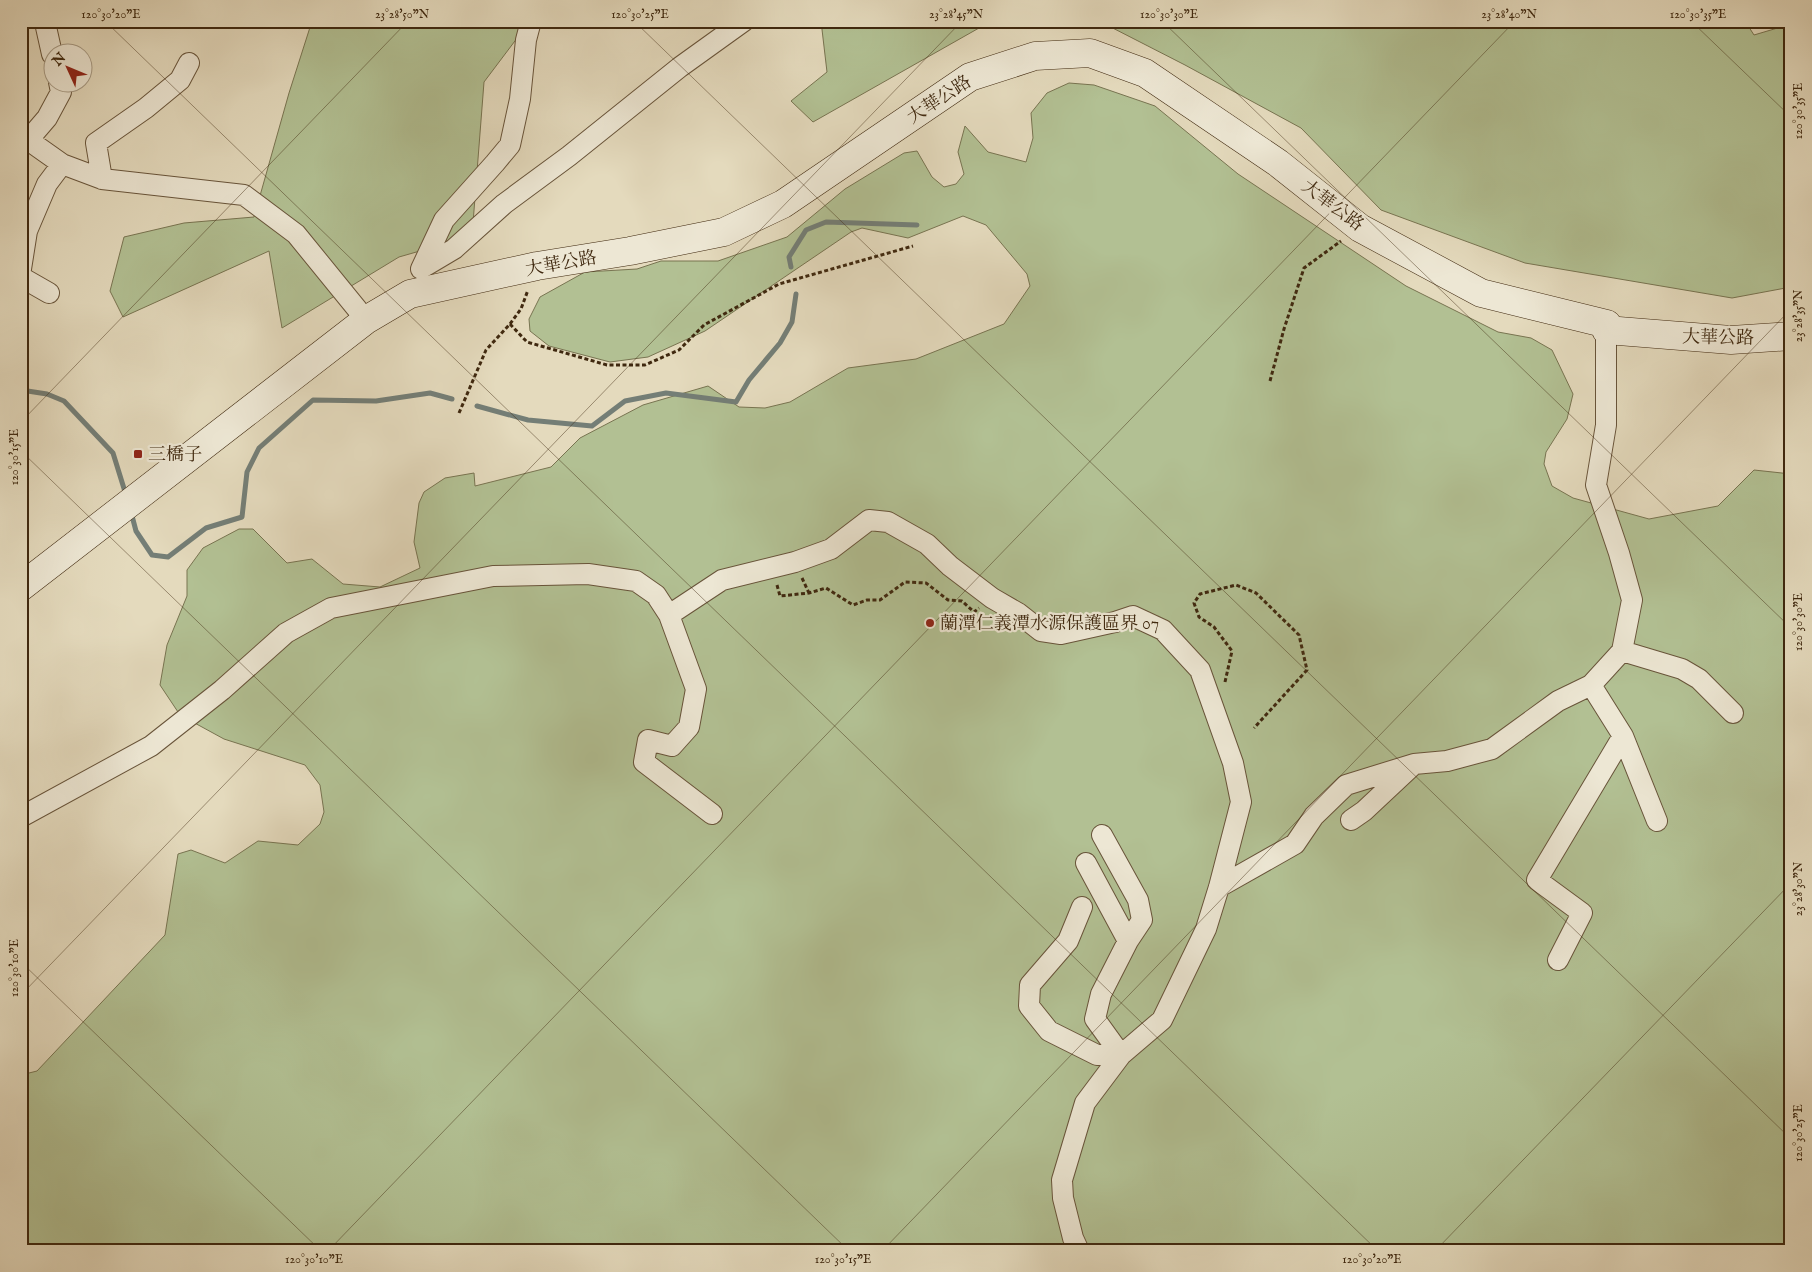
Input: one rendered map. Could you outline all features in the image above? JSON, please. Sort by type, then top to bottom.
[{"type":"main road","name":"大華公路","points":[[21,587],[366,320],[410,294],[537,266],[630,251],[724,232],[783,204],[970,77],[1035,56],[1090,53],[1145,72],[1278,163],[1360,228],[1481,293],[1607,324],[1606,330],[1731,340],[1791,336]]},
{"type":"street","points":[[48,21],[46,27],[49,42]]},
{"type":"street","points":[[410,294],[444,220],[510,144],[520,99],[526,40],[531,21]]},
{"type":"street","points":[[422,268],[454,249],[504,204],[569,156],[680,67],[744,21]]},
{"type":"street","points":[[102,178],[96,143],[146,108],[180,80],[189,63]]},
{"type":"street","points":[[61,92],[47,118],[25,137],[62,164],[102,178],[244,195],[296,234],[366,320]]},
{"type":"street","points":[[21,269],[27,232],[47,184],[62,164]]},
{"type":"street","points":[[21,277],[49,293]]},
{"type":"street","points":[[1219,887],[1295,844],[1314,816],[1346,785],[1414,764],[1447,760],[1492,749],[1558,700],[1591,685],[1622,651],[1632,600],[1620,553],[1596,485],[1606,425],[1606,330]]},
{"type":"street","points":[[669,615],[722,580],[795,562],[831,549],[869,520],[888,522],[926,544],[950,566],[992,598],[1018,612],[1041,631],[1061,634],[1133,616],[1163,630],[1200,670],[1233,763],[1240,802],[1219,887],[1206,930],[1162,1020],[1121,1055],[1085,1103],[1062,1180],[1063,1198],[1073,1238],[1079,1251]]},
{"type":"street","points":[[21,817],[151,746],[222,690],[286,633],[330,608],[493,576],[588,574],[636,581],[656,595],[669,615],[696,689],[689,727],[672,746],[648,740],[644,762],[712,814]]},
{"type":"street","points":[[1622,651],[1682,668],[1699,679],[1733,713]]},
{"type":"street","points":[[1591,685],[1623,736],[1657,821]]},
{"type":"street","points":[[1558,960],[1582,913],[1537,880],[1623,736]]},
{"type":"street","points":[[1351,820],[1364,811],[1414,764]]},
{"type":"street","points":[[1102,835],[1138,900],[1142,920],[1128,941],[1101,994],[1095,1020],[1121,1055]]},
{"type":"street","points":[[1086,863],[1128,941]]},
{"type":"street","points":[[1082,907],[1068,941],[1030,985],[1029,1006],[1049,1032],[1097,1055],[1121,1055]]},
{"type":"path","points":[[1270,381],[1284,329],[1304,268],[1360,228]]},
{"type":"path","points":[[510,324],[527,342],[607,366],[644,365],[679,350],[704,325],[779,284],[913,246]]},
{"type":"path","points":[[460,414],[486,350],[521,309],[537,266]]},
{"type":"path","points":[[771,568],[780,596],[809,593],[826,588],[853,605],[867,600],[880,600],[905,582],[926,583],[948,600],[962,601],[974,612],[992,598]]},
{"type":"path","points":[[1215,713],[1232,651],[1214,627],[1199,617],[1194,603],[1200,594],[1236,585],[1256,593],[1299,635],[1307,670],[1254,728]]},
{"type":"green space","points":[[312,21],[530,21],[484,82],[472,236],[399,257],[282,328],[269,251],[123,317],[110,291],[124,237],[184,223],[254,217],[289,93]]},
{"type":"green space","points":[[821,21],[1004,21],[979,28],[813,122],[791,101],[827,72]]},
{"type":"green space","points":[[1099,21],[1745,21],[1754,35],[1791,24],[1791,287],[1732,298],[1525,263],[1381,210],[1301,128]]},
{"type":"green space","points":[[1069,83],[1094,85],[1155,106],[1238,174],[1406,286],[1498,332],[1531,338],[1552,350],[1573,394],[1567,419],[1546,452],[1544,464],[1552,486],[1573,498],[1649,519],[1718,506],[1754,470],[1791,474],[1791,970],[1788,984],[1791,988],[1791,1251],[21,1251],[21,1075],[37,1071],[165,935],[178,854],[191,850],[225,863],[258,841],[298,845],[320,824],[324,812],[320,785],[305,765],[224,739],[180,715],[160,685],[167,645],[187,596],[187,570],[203,548],[239,529],[253,529],[287,563],[312,559],[343,584],[380,587],[420,568],[414,542],[419,503],[424,492],[445,478],[474,473],[475,486],[551,467],[580,438],[643,405],[708,386],[739,407],[765,408],[790,402],[848,368],[916,359],[1004,324],[1030,286],[1027,274],[986,225],[963,216],[908,238],[862,228],[851,232],[705,331],[648,357],[610,362],[549,346],[530,331],[529,319],[540,297],[585,272],[637,269],[661,261],[718,261],[787,237],[845,189],[904,153],[917,151],[932,177],[944,187],[956,184],[964,174],[958,152],[965,126],[988,152],[1026,162],[1033,138],[1031,113],[1047,93]]},
{"type":"waterway","points":[[791,267],[789,257],[806,230],[826,222],[917,225]]},
{"type":"waterway","points":[[477,406],[528,420],[592,426],[625,401],[666,393],[736,402],[749,380],[780,343],[792,322],[796,294]]},
{"type":"waterway","points":[[21,390],[47,394],[64,401],[113,453],[126,495]]},
{"type":"waterway","points":[[131,512],[136,531],[152,555],[168,557],[206,528],[242,517],[247,472],[259,448],[313,400],[376,401],[430,393],[452,399]]},
{"type":"place","name":"三橋子","points":[[138,454]]},
{"type":"place","name":"蘭潭仁義潭水源保護區界 07","points":[[930,623]]}]
